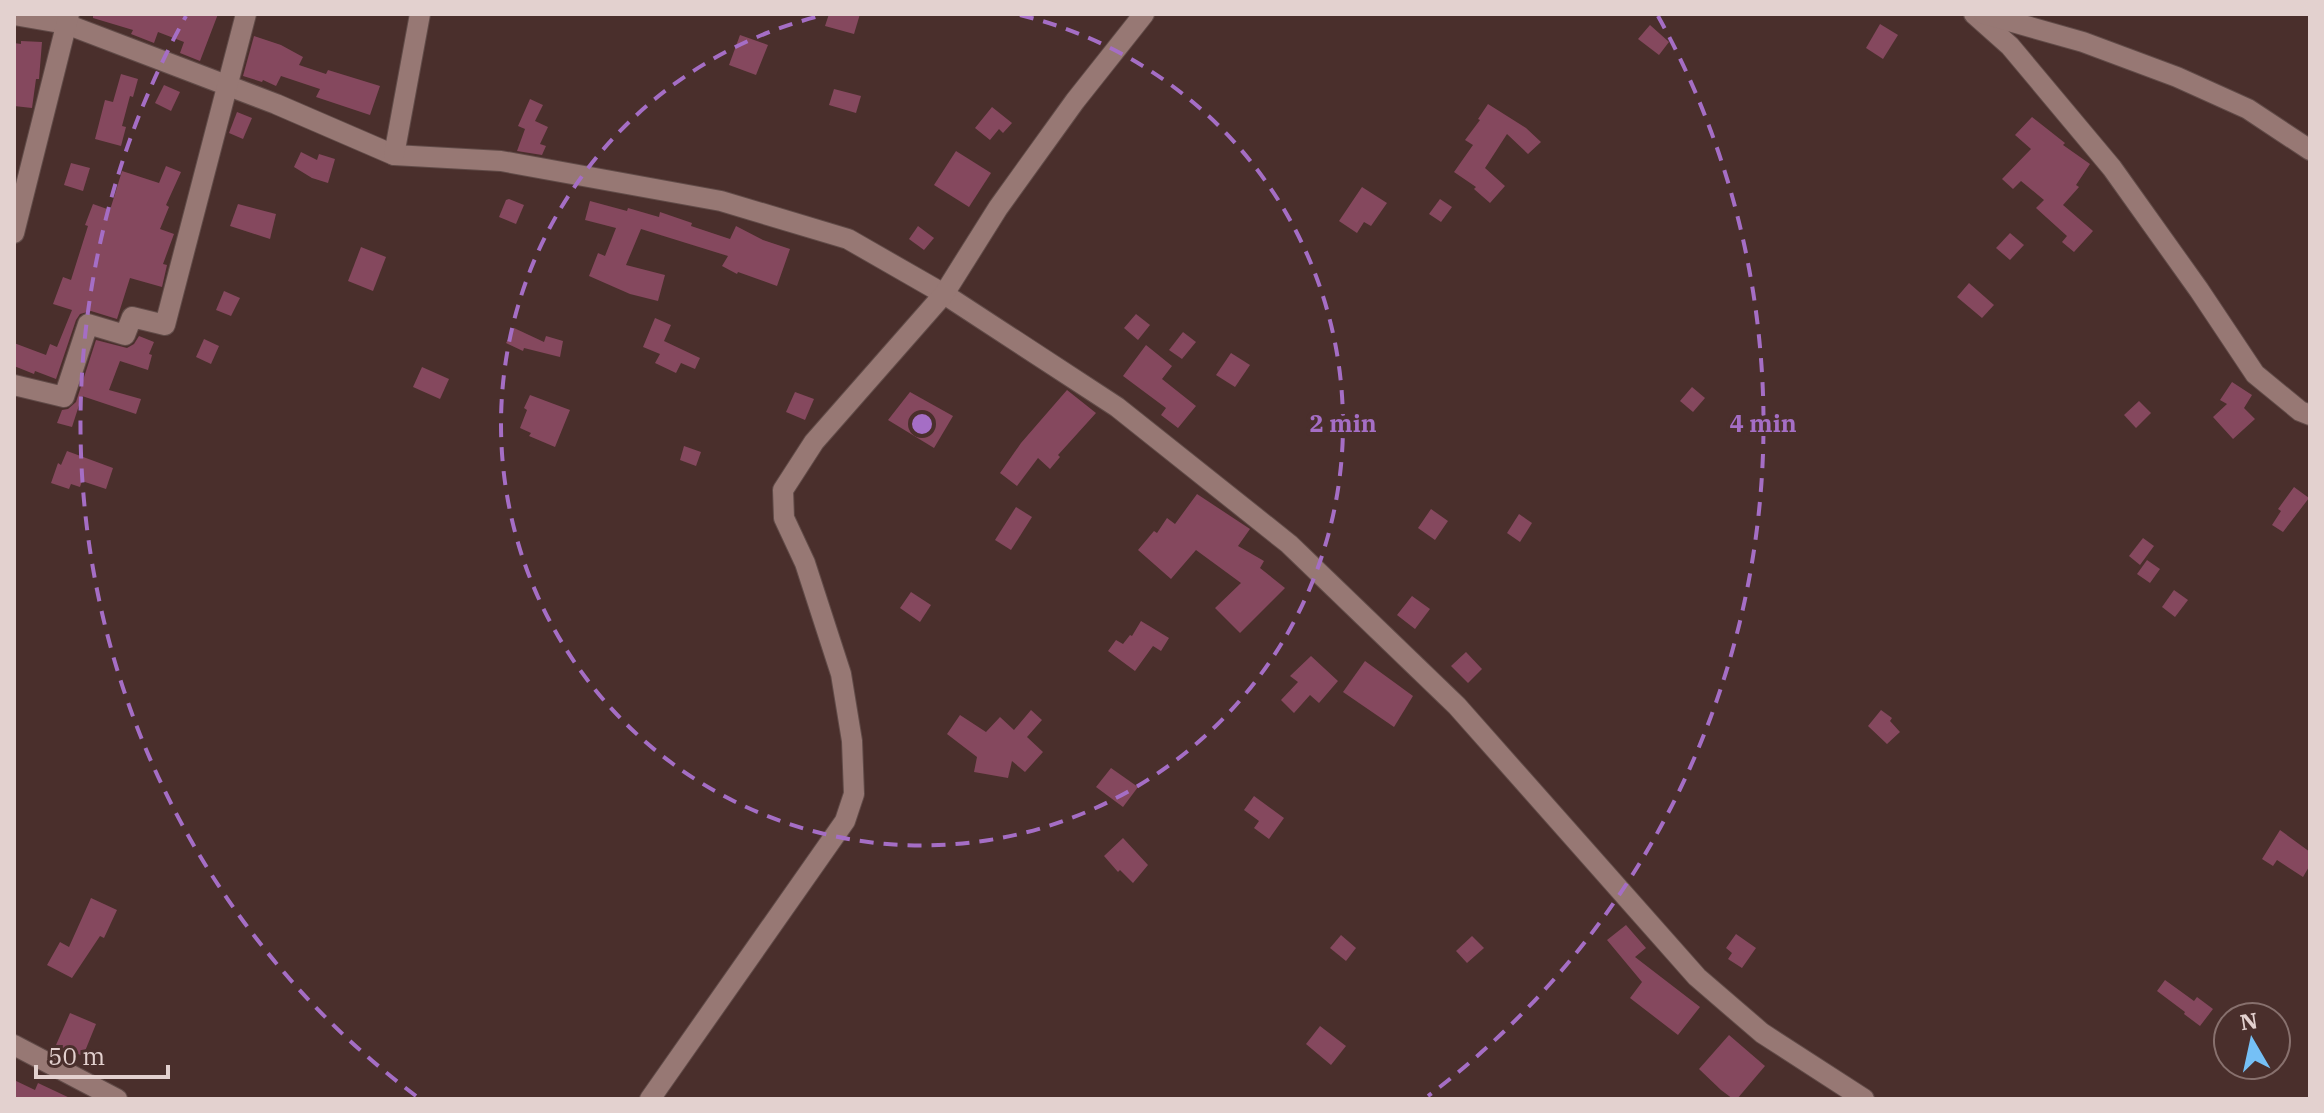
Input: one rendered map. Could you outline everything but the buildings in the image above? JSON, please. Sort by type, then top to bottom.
[{"type":"street","points":[[14,385],[64,397],[88,324],[125,335],[132,317],[165,325],[246,14]]},
{"type":"street","points":[[394,155],[420,14]]},
{"type":"street","points":[[650,1099],[845,821],[854,794],[852,741],[841,674],[805,563],[784,518],[783,490],[814,442],[944,294],[998,208],[1075,101],[1144,14]]},
{"type":"street","points":[[1974,14],[2010,46],[2112,168],[2255,374],[2300,411],[2310,415]]},
{"type":"street","points":[[1984,14],[2083,42],[2177,77],[2248,109],[2310,150]]},
{"type":"street","points":[[14,15],[67,19],[394,155],[501,161],[721,201],[848,239],[944,294],[1117,407],[1289,544],[1457,706],[1697,977],[1762,1033],[1864,1099]]},
{"type":"street","points":[[14,233],[67,19]]},
{"type":"street","points":[[14,1045],[117,1099]]}]
